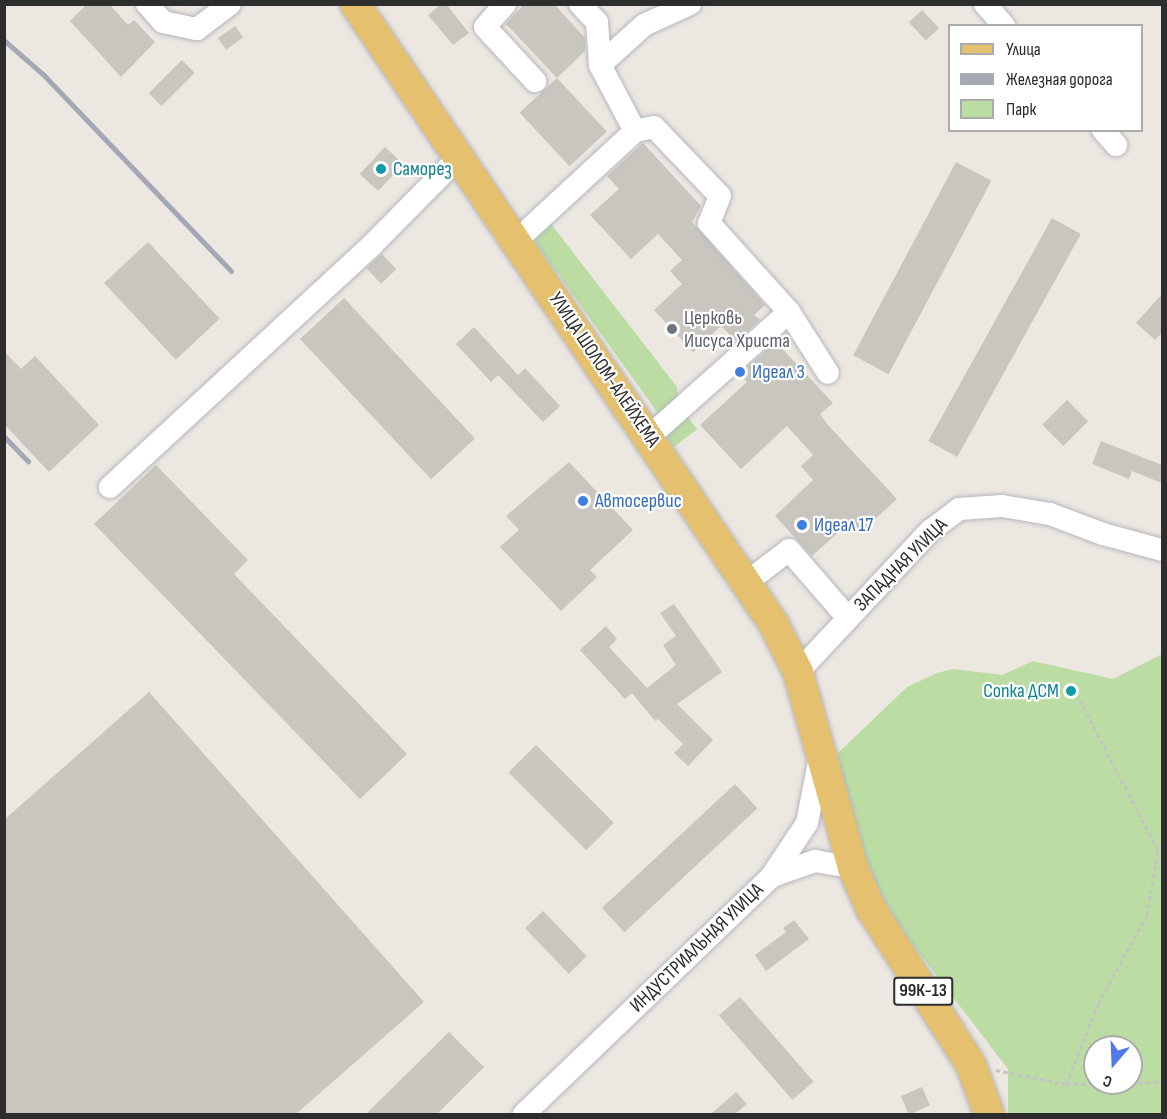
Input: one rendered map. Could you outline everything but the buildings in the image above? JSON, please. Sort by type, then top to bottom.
[{"type":"main road","name":"УЛИЦА ШОЛОМ-АЛЕЙХЕМА","points":[[356,4],[650,436],[746,583],[798,672],[821,752]]},
{"type":"main road","name":"99К-13","points":[[821,752],[853,868],[871,909],[971,1065],[989,1114]]},
{"type":"street","points":[[147,4],[163,22],[197,29],[230,4]]},
{"type":"street","points":[[505,4],[485,27],[535,81]]},
{"type":"street","points":[[580,4],[597,22],[600,65],[634,131]]},
{"type":"street","points":[[985,4],[1002,24]]},
{"type":"street","points":[[600,65],[644,25],[675,7]]},
{"type":"street","points":[[516,241],[634,131],[654,127],[720,196],[709,223],[789,312],[828,373]]},
{"type":"street","points":[[110,487],[372,245],[459,157]]},
{"type":"street","points":[[650,436],[789,312]]},
{"type":"street","name":"ЗАПАДНАЯ УЛИЦА","points":[[798,672],[930,531],[959,509],[1002,506],[1050,514],[1103,534],[1162,550]]},
{"type":"street","points":[[746,583],[789,550],[848,618]]},
{"type":"street","name":"ИНДУСТРИАЛЬНАЯ УЛИЦА","points":[[524,1114],[771,877],[807,823],[821,752]]},
{"type":"street","points":[[771,877],[815,861],[853,868]]},
{"type":"path","points":[[1066,1084],[1098,1004],[1147,915],[1158,850],[1077,696]]},
{"type":"path","points":[[971,1065],[1066,1084],[1083,1084]]},
{"type":"path","points":[[1143,1083],[1162,1082]]},
{"type":"green space","points":[[548,220],[677,387],[679,405],[660,416],[535,242],[536,232]]},
{"type":"green space","points":[[686,415],[697,429],[674,447],[663,433]]},
{"type":"green space","points":[[1162,654],[1162,1114],[1008,1114],[1008,1069],[900,928],[849,837],[836,755],[907,687],[937,673],[953,669],[1002,675],[1033,661],[1113,679]]},
{"type":"railway","points":[[4,40],[44,75],[231,271]]},
{"type":"railway","points":[[4,436],[28,461]]},
{"type":"place","name":"Саморез","points":[[381,169]]},
{"type":"place","name":"Церковь Иисуса Христа","points":[[672,329]]},
{"type":"place","name":"Идеал 3","points":[[740,372]]},
{"type":"place","name":"Автосервис","points":[[583,501]]},
{"type":"place","name":"Идеал 17","points":[[802,525]]},
{"type":"place","name":"Сопка ДСМ","points":[[1071,691]]}]
